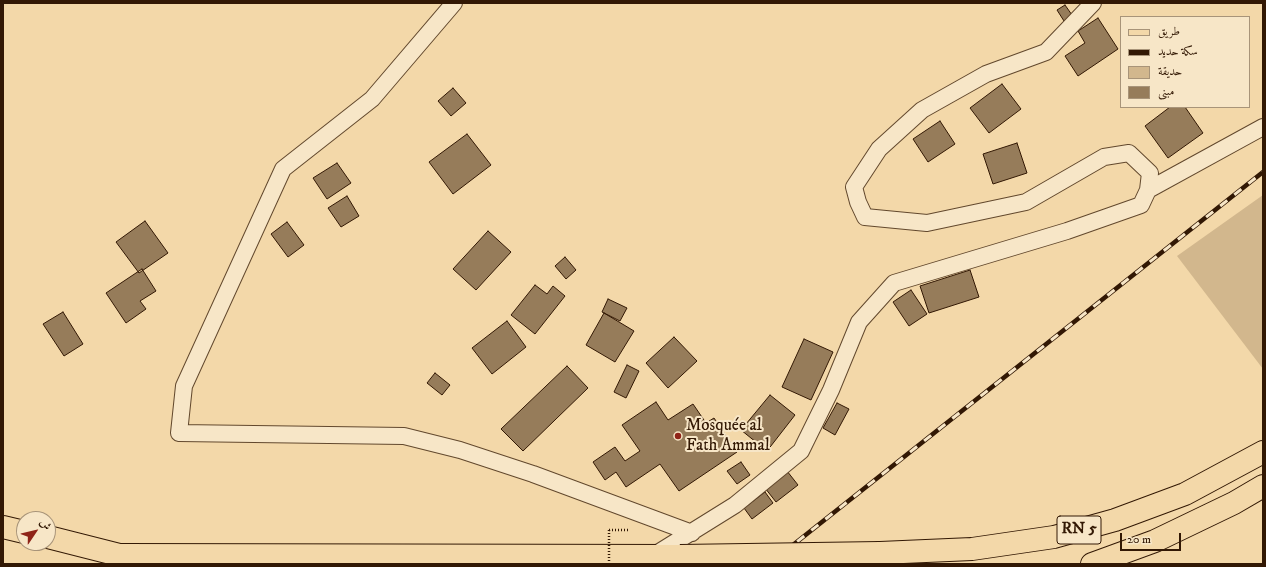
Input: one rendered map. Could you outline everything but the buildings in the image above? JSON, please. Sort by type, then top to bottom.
[{"type":"main road","name":"RN 5","points":[[120,555],[651,557],[880,553],[972,549],[1054,537],[1115,520],[1186,494],[1263,452]]},
{"type":"main road","name":"RN 5","points":[[1092,564],[1155,541],[1263,486]]},
{"type":"main road","points":[[3,527],[16,530]]},
{"type":"main road","name":"RN 5","points":[[56,540],[163,564]]},
{"type":"street","points":[[454,3],[372,100],[283,169],[184,386],[179,433],[404,436],[460,450],[533,474],[692,533]]},
{"type":"street","points":[[651,557],[735,505],[801,450],[831,390],[859,322],[894,283],[1067,231],[1141,205],[1148,190],[1150,173],[1129,153],[1104,157],[1026,202],[927,223],[865,217],[858,202],[854,187],[879,149],[922,110],[986,74],[1046,52],[1093,3]]},
{"type":"street","points":[[1148,190],[1263,127]]},
{"type":"path","points":[[609,530],[609,564]]},
{"type":"green space","points":[[1263,195],[1263,369],[1177,256]]},
{"type":"railway","points":[[769,564],[1263,172]]},
{"type":"place","name":"Mosquée al Fath Ammal","points":[[678,436]]}]
